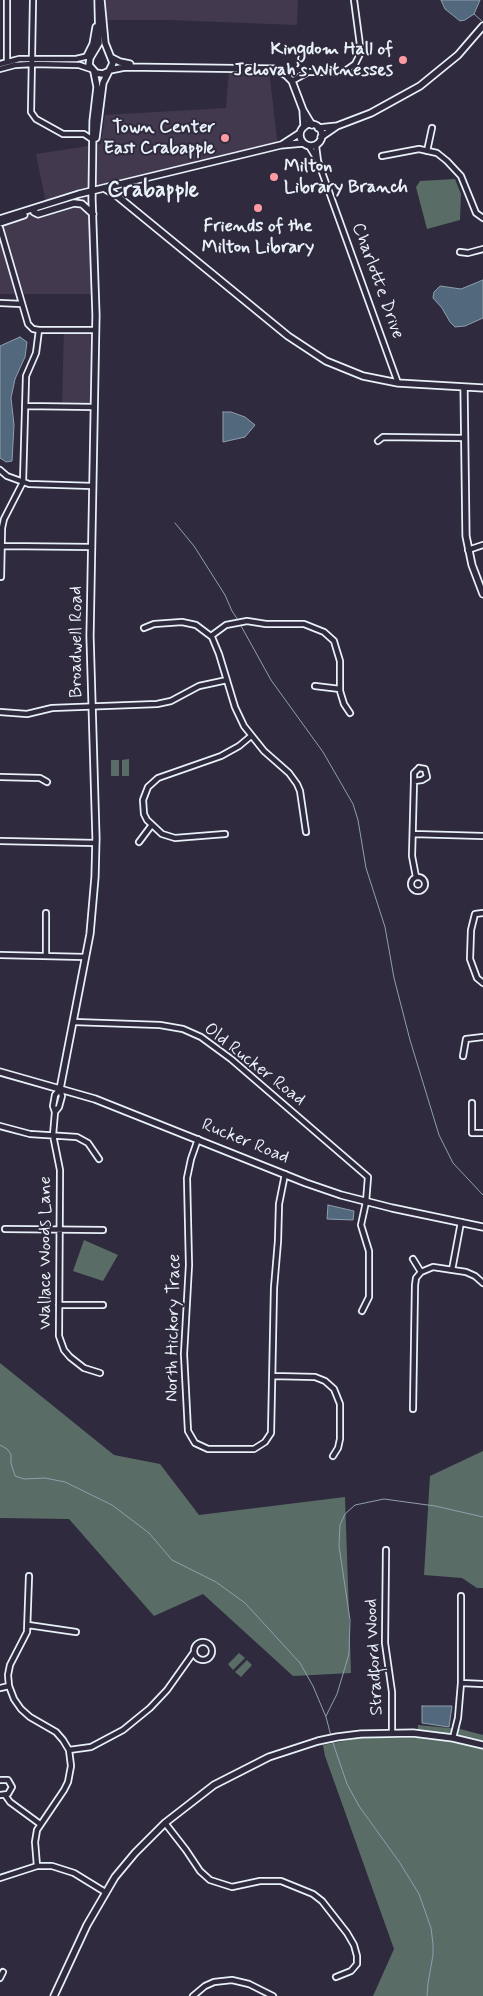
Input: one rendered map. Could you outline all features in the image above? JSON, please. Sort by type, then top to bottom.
[{"type":"street","points":[[7,0],[7,61]]},
{"type":"street","points":[[33,0],[31,112],[36,119],[63,134],[83,134],[89,136],[94,145]]},
{"type":"street","points":[[86,57],[93,44],[100,0]]},
{"type":"street","points":[[94,145],[103,83],[113,63],[104,40],[100,0]]},
{"type":"street","points":[[292,81],[308,72],[345,71],[355,64],[360,54],[360,45],[354,0]]},
{"type":"street","points":[[94,145],[96,87],[89,60],[99,43],[98,15]]},
{"type":"street","points":[[0,223],[104,188],[281,145],[318,143],[321,137],[338,126],[371,113],[420,86],[458,55],[483,26]]},
{"type":"street","points":[[0,70],[32,62],[76,59],[86,57],[100,50],[108,52]]},
{"type":"street","points":[[112,58],[120,62],[150,67]]},
{"type":"street","points":[[0,64],[7,61],[79,65],[100,74],[125,66],[264,68],[280,71],[292,81],[302,110],[304,127],[300,133],[281,145]]},
{"type":"street","points":[[302,110],[321,137]]},
{"type":"street","points":[[83,134],[94,121]]},
{"type":"street","points":[[304,127],[338,126]]},
{"type":"street","points":[[427,151],[432,128]]},
{"type":"street","points":[[300,133],[306,144]]},
{"type":"street","name":"Charlotte Drive","points":[[318,143],[316,146],[318,161],[398,383]]},
{"type":"street","name":"Charlotte Drive","points":[[306,144],[318,161]]},
{"type":"street","name":"Broadwell Road","points":[[60,1088],[74,1022],[94,905],[96,843],[92,706],[92,486],[96,330],[92,192],[94,145]]},
{"type":"street","points":[[382,156],[419,149],[437,153],[461,176],[476,213],[483,218]]},
{"type":"street","points":[[116,195],[116,190],[120,184]]},
{"type":"street","points":[[104,188],[116,195],[304,348],[326,361],[350,372],[374,379],[398,383],[483,388]]},
{"type":"street","points":[[0,219],[79,194],[92,192]]},
{"type":"street","points":[[34,212],[38,214],[74,203],[82,204],[93,214]]},
{"type":"street","points":[[0,228],[28,324],[33,329],[39,330],[96,330]]},
{"type":"street","points":[[460,252],[468,253],[483,249]]},
{"type":"street","points":[[0,303],[22,304]]},
{"type":"street","points":[[1,577],[2,528],[4,519],[23,482],[26,376],[36,353],[39,330]]},
{"type":"street","points":[[464,387],[465,506],[468,550],[483,594]]},
{"type":"street","points":[[25,406],[94,407]]},
{"type":"street","points":[[378,441],[383,437],[464,438]]},
{"type":"street","points":[[0,470],[7,476],[29,484],[92,486]]},
{"type":"street","points":[[468,550],[483,545]]},
{"type":"street","points":[[2,546],[92,547]]},
{"type":"street","points":[[211,636],[226,625],[246,621],[266,624],[298,624],[318,628],[329,636],[336,648],[340,661],[340,689],[344,704],[350,713]]},
{"type":"street","points":[[144,628],[154,624],[182,622],[196,625],[211,636],[219,654],[237,713],[250,736],[289,773],[297,784],[300,791],[306,832]]},
{"type":"street","points":[[0,712],[27,714],[52,708],[157,704],[171,700],[199,686],[227,680]]},
{"type":"street","points":[[315,686],[340,689]]},
{"type":"street","points":[[225,834],[175,838],[162,834],[151,826],[144,814],[143,800],[148,787],[164,775],[221,756],[233,750],[250,736]]},
{"type":"street","points":[[0,777],[40,778],[47,782]]},
{"type":"street","points":[[414,781],[412,856],[416,877]]},
{"type":"street","points":[[139,842],[151,826]]},
{"type":"street","points":[[413,834],[483,836]]},
{"type":"street","points":[[0,841],[96,843]]},
{"type":"street","points":[[46,913],[46,956]]},
{"type":"street","points":[[483,914],[474,914],[471,930],[470,958],[477,978],[483,983]]},
{"type":"street","points":[[0,955],[86,957]]},
{"type":"street","name":"Old Rucker Road","points":[[74,1022],[160,1025],[183,1029],[201,1037],[231,1059],[368,1177],[366,1202]]},
{"type":"street","points":[[463,1056],[466,1039],[483,1036]]},
{"type":"street","name":"Rucker Road","points":[[0,1072],[94,1099],[327,1190],[366,1202],[483,1227]]},
{"type":"street","name":"Wallace Woods Lane","points":[[60,1088],[62,1096],[59,1107],[55,1112],[53,1135],[60,1170],[59,1336],[64,1350],[84,1368],[100,1373]]},
{"type":"street","points":[[472,1103],[472,1133],[483,1133]]},
{"type":"street","points":[[0,1126],[30,1134],[71,1136],[82,1139],[93,1148],[99,1159]]},
{"type":"street","name":"North Hickory Trace","points":[[198,1139],[190,1159],[187,1178],[189,1265],[184,1354],[186,1424],[191,1438],[202,1447],[208,1449],[249,1450],[260,1446],[268,1438],[272,1428],[274,1288],[279,1204],[284,1174]]},
{"type":"street","points":[[362,1311],[369,1297],[369,1251],[360,1225],[366,1202]]},
{"type":"street","points":[[452,1270],[462,1222]]},
{"type":"street","points":[[5,1229],[103,1230]]},
{"type":"street","points":[[413,1258],[421,1272]]},
{"type":"street","points":[[413,1409],[414,1285],[416,1278],[421,1272],[433,1267],[474,1276],[483,1283]]},
{"type":"street","points":[[59,1305],[103,1304]]},
{"type":"street","points":[[273,1376],[315,1377],[325,1381],[334,1389],[340,1404],[340,1439],[338,1448],[333,1456]]},
{"type":"street","name":"Stradford Wood","points":[[386,1550],[385,1643],[392,1692],[392,1732]]},
{"type":"street","points":[[29,1576],[28,1625],[25,1638],[10,1665],[8,1675],[9,1686],[14,1699],[21,1709],[30,1717],[56,1732],[69,1750],[72,1766],[68,1782],[40,1824],[35,1842],[37,1866]]},
{"type":"street","points":[[453,1738],[458,1718],[461,1683],[461,1596]]},
{"type":"street","points":[[28,1625],[76,1632]]},
{"type":"street","points":[[69,1750],[91,1747],[123,1730],[150,1708],[167,1690],[194,1652],[195,1646],[203,1641],[209,1644],[212,1649],[211,1655],[204,1660],[198,1659],[194,1652]]},
{"type":"street","points":[[461,1683],[483,1684]]},
{"type":"street","points":[[0,1688],[9,1686]]},
{"type":"street","points":[[54,1996],[87,1924],[105,1892],[135,1853],[165,1823],[195,1798],[240,1770],[269,1757],[318,1741],[337,1737],[392,1732],[453,1738],[483,1745]]},
{"type":"street","points":[[0,1780],[8,1780],[11,1785],[10,1792],[3,1795],[40,1824]]},
{"type":"street","points":[[165,1823],[200,1871],[210,1880],[232,1887],[260,1882],[281,1881],[313,1894],[322,1901],[347,1934],[354,1945],[357,1956],[357,1964],[351,1971],[336,1977]]},
{"type":"street","points":[[0,1878],[37,1866],[52,1866],[66,1869],[105,1892]]},
{"type":"street","points":[[0,1978],[3,1972]]},
{"type":"street","points":[[193,1996],[205,1986],[214,1982],[232,1980],[249,1984],[273,1996]]},
{"type":"shaded area","points":[[104,0],[298,0],[297,25],[170,20],[106,20]]},
{"type":"shaded area","points":[[229,69],[269,70],[278,148],[95,195],[97,294],[0,294],[0,222],[47,208],[36,154],[101,144],[105,115],[226,108]]},
{"type":"shaded area","points":[[64,327],[96,327],[93,407],[62,407]]},
{"type":"green space","points":[[455,179],[461,194],[460,220],[427,229],[416,187],[420,181]]},
{"type":"green space","points":[[129,759],[129,776],[122,776],[122,760]]},
{"type":"green space","points":[[111,760],[119,760],[119,776],[111,776]]},
{"type":"green space","points":[[84,1240],[118,1255],[103,1281],[73,1271]]},
{"type":"green space","points":[[0,1363],[114,1455],[160,1464],[199,1515],[345,1497],[351,1673],[293,1676],[203,1594],[154,1616],[69,1519],[0,1518]]},
{"type":"green space","points":[[483,1451],[483,1588],[477,1588],[462,1578],[424,1575],[430,1476]]},
{"type":"green space","points":[[239,1653],[245,1658],[233,1670],[228,1664]]},
{"type":"green space","points":[[247,1660],[252,1665],[241,1677],[235,1672]]},
{"type":"green space","points":[[418,1725],[460,1729],[483,1735],[483,1996],[373,1996],[394,1949],[325,1756],[323,1745],[360,1738],[417,1738]]},
{"type":"water","points":[[441,0],[480,0],[474,14],[460,21],[445,9]]},
{"type":"water","points":[[483,280],[483,318],[465,326],[455,327],[433,298],[434,292],[440,286],[461,289]]},
{"type":"water","points":[[20,337],[27,342],[25,357],[15,379],[11,398],[14,425],[12,461],[6,462],[0,458],[0,346]]},
{"type":"water","points":[[223,412],[231,412],[245,417],[255,425],[245,437],[223,442]]},
{"type":"water","points":[[328,1205],[354,1211],[353,1220],[327,1219]]},
{"type":"water","points":[[422,1706],[452,1706],[449,1727],[422,1723]]},
{"type":"waterway","points":[[474,14],[483,22]]},
{"type":"waterway","points":[[175,523],[194,546],[225,595],[238,620]]},
{"type":"waterway","points":[[240,624],[271,680],[323,752],[353,804],[358,820],[366,868],[385,927],[394,978],[410,1040],[439,1135],[453,1163],[483,1195]]},
{"type":"waterway","points":[[0,1445],[11,1454],[11,1463],[15,1476],[24,1479],[45,1478],[65,1482],[112,1505],[149,1533],[172,1560],[216,1582],[245,1603],[300,1663],[313,1686],[326,1717],[331,1736]]},
{"type":"waterway","points":[[326,1716],[337,1694],[349,1654],[350,1620],[339,1546],[340,1525],[345,1514],[355,1505],[384,1499],[435,1506],[483,1517]]},
{"type":"waterway","points":[[332,1740],[347,1784],[359,1806],[400,1863],[419,1894],[431,1928],[433,1944],[427,1996]]},
{"type":"place","name":"Kingdom Hall of Jehovah’s Witnesses","points":[[403,60]]},
{"type":"place","name":"Town Center East Crabapple","points":[[225,138]]},
{"type":"place","name":"Milton Library Branch","points":[[274,177]]},
{"type":"place","name":"Friends of the Milton Library","points":[[258,208]]},
{"type":"district","name":"Crabapple","points":[[153,191]]}]
